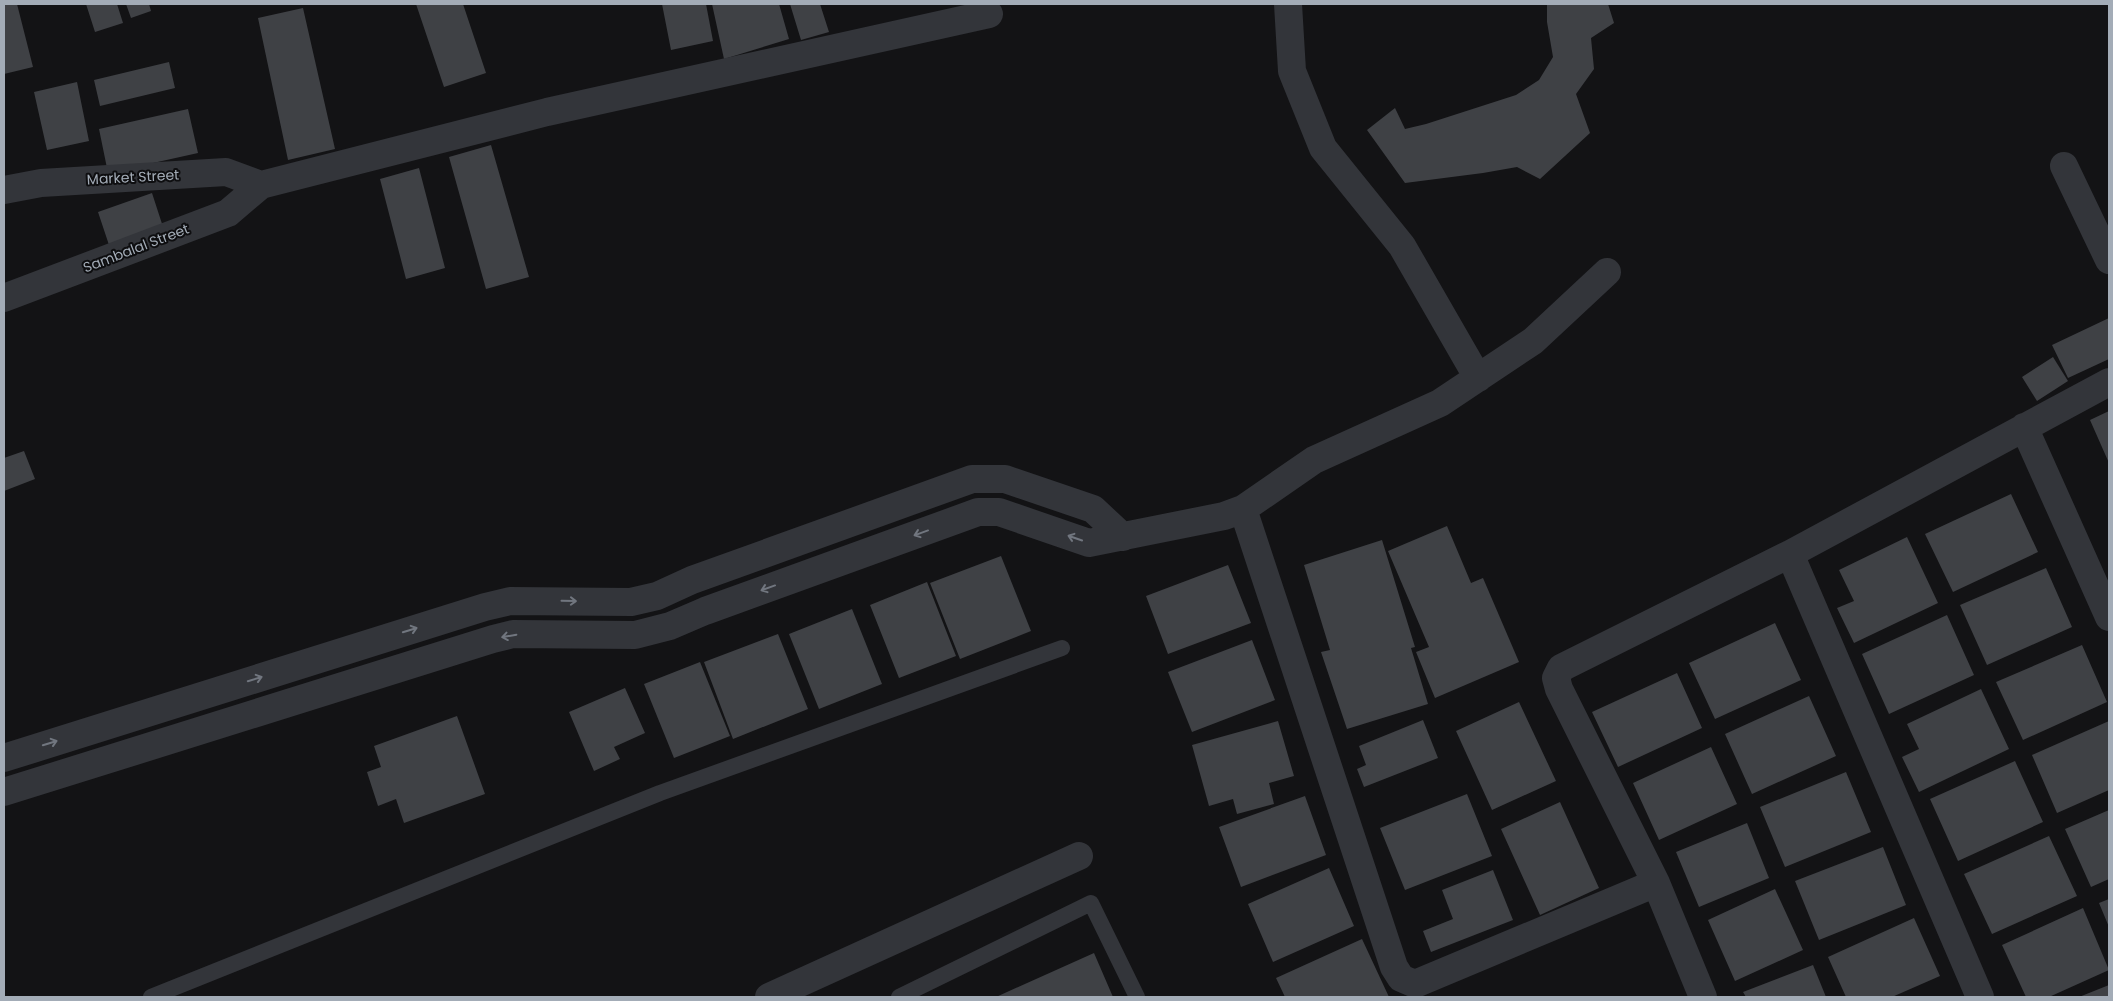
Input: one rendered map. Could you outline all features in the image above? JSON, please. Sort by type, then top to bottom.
[{"type":"street","points":[[1288,4],[1292,71],[1323,148],[1402,246],[1478,378]]},
{"type":"street","points":[[261,184],[547,112],[989,14]]},
{"type":"street","points":[[2064,166],[2109,260]]},
{"type":"street","name":"Market Street","points":[[4,190],[41,183],[226,172],[261,184]]},
{"type":"street","name":"Sambalal Street","points":[[4,298],[228,213],[261,184]]},
{"type":"street","points":[[4,792],[514,634],[636,635],[670,626],[704,611],[978,512],[999,512],[1089,543],[1209,521],[1243,508],[1314,460],[1440,403],[1533,341],[1608,272]]},
{"type":"street","points":[[1703,997],[1656,883],[1559,689],[1556,678],[1561,668],[1790,554],[2109,382]]},
{"type":"street","points":[[2024,427],[2109,617]]},
{"type":"street","points":[[4,758],[485,607],[510,601],[632,602],[657,596],[692,580],[972,479],[1005,479],[1093,509],[1123,537]]},
{"type":"street","points":[[1243,508],[1394,968],[1401,978],[1415,984],[1426,980],[1656,883]]},
{"type":"street","points":[[1790,554],[1980,997]]},
{"type":"street","points":[[657,596],[670,626]]},
{"type":"street","points":[[219,690],[230,721]]},
{"type":"street","points":[[770,997],[1079,856]]},
{"type":"lane","points":[[151,997],[660,793],[1062,648]]},
{"type":"lane","points":[[899,997],[1091,903],[1137,997]]},
{"type":"building","points":[[4,4],[17,4],[33,67],[4,74]]},
{"type":"building","points":[[86,4],[117,4],[123,23],[95,32]]},
{"type":"building","points":[[126,4],[149,4],[151,11],[131,18]]},
{"type":"building","points":[[416,4],[463,4],[486,73],[444,87]]},
{"type":"building","points":[[662,4],[706,4],[713,41],[671,50]]},
{"type":"building","points":[[712,4],[779,4],[789,39],[724,59]]},
{"type":"building","points":[[790,4],[820,4],[829,32],[801,40]]},
{"type":"building","points":[[1547,4],[1608,4],[1614,23],[1591,38],[1594,69],[1576,94],[1590,133],[1540,179],[1517,167],[1405,183],[1367,130],[1395,108],[1405,129],[1516,95],[1539,80],[1553,57],[1547,22]]},
{"type":"building","points":[[303,8],[335,149],[288,160],[258,18]]},
{"type":"building","points":[[169,62],[175,88],[100,106],[94,80]]},
{"type":"building","points":[[77,82],[89,141],[47,150],[34,92]]},
{"type":"building","points":[[188,109],[198,153],[108,173],[99,129]]},
{"type":"building","points":[[491,145],[529,277],[486,289],[449,157]]},
{"type":"building","points":[[419,168],[445,268],[406,279],[380,179]]},
{"type":"building","points":[[152,193],[164,230],[110,248],[98,212]]},
{"type":"building","points":[[2109,318],[2109,359],[2068,378],[2052,345]]},
{"type":"building","points":[[2053,357],[2068,381],[2037,401],[2022,377]]},
{"type":"building","points":[[2109,411],[2109,463],[2090,420]]},
{"type":"building","points":[[24,451],[35,479],[4,491],[4,458]]},
{"type":"building","points":[[2011,494],[2038,552],[1953,592],[1925,534]]},
{"type":"building","points":[[1447,526],[1471,583],[1483,578],[1519,662],[1435,698],[1416,652],[1429,647],[1388,551]]},
{"type":"building","points":[[1907,537],[1938,603],[1854,643],[1837,608],[1854,601],[1839,570]]},
{"type":"building","points":[[1382,540],[1415,647],[1411,648],[1428,704],[1347,729],[1321,652],[1330,650],[1304,565]]},
{"type":"building","points":[[1001,556],[1031,631],[960,659],[930,583]]},
{"type":"building","points":[[1228,565],[1251,623],[1168,654],[1146,596]]},
{"type":"building","points":[[2046,568],[2072,627],[1987,665],[1960,605]]},
{"type":"building","points":[[927,582],[956,656],[899,678],[870,605]]},
{"type":"building","points":[[852,609],[882,684],[819,709],[789,634]]},
{"type":"building","points":[[1947,615],[1974,675],[1889,714],[1862,654]]},
{"type":"building","points":[[1775,623],[1801,680],[1715,719],[1689,663]]},
{"type":"building","points":[[778,634],[808,709],[733,739],[704,662]]},
{"type":"building","points":[[1252,640],[1275,700],[1192,732],[1168,672]]},
{"type":"building","points":[[2082,645],[2107,702],[2023,740],[1996,682]]},
{"type":"building","points":[[700,662],[730,736],[674,758],[644,684]]},
{"type":"building","points":[[1677,673],[1702,728],[1618,767],[1592,712]]},
{"type":"building","points":[[625,688],[645,733],[614,747],[620,759],[594,771],[569,712]]},
{"type":"building","points":[[1981,689],[2009,749],[1919,792],[1902,757],[1919,749],[1907,724]]},
{"type":"building","points":[[1809,696],[1836,756],[1752,794],[1725,734]]},
{"type":"building","points":[[1519,702],[1556,781],[1492,810],[1456,731]]},
{"type":"building","points":[[457,716],[485,794],[404,823],[396,799],[378,806],[367,772],[381,767],[374,746]]},
{"type":"building","points":[[1423,720],[1438,758],[1364,787],[1357,769],[1366,765],[1359,746]]},
{"type":"building","points":[[1278,721],[1294,776],[1269,783],[1274,804],[1237,814],[1233,799],[1209,806],[1192,745]]},
{"type":"building","points":[[2109,721],[2109,790],[2057,813],[2032,755]]},
{"type":"building","points":[[1711,747],[1737,804],[1659,840],[1633,783]]},
{"type":"building","points":[[2015,761],[2043,822],[1958,861],[1930,799]]},
{"type":"building","points":[[1846,772],[1871,832],[1785,867],[1760,807]]},
{"type":"building","points":[[1467,794],[1492,856],[1405,890],[1380,828]]},
{"type":"building","points":[[1305,796],[1326,855],[1241,887],[1219,827]]},
{"type":"building","points":[[1560,802],[1599,888],[1540,915],[1501,829]]},
{"type":"building","points":[[2109,810],[2109,879],[2091,887],[2065,829]]},
{"type":"building","points":[[1747,823],[1769,878],[1699,907],[1676,852]]},
{"type":"building","points":[[2049,836],[2077,896],[1992,934],[1964,874]]},
{"type":"building","points":[[1883,847],[1906,905],[1819,940],[1795,881]]},
{"type":"building","points":[[1329,868],[1354,926],[1273,962],[1248,904]]},
{"type":"building","points":[[1493,870],[1513,920],[1431,952],[1423,931],[1453,919],[1442,890]]},
{"type":"building","points":[[1775,889],[1803,950],[1735,981],[1708,920]]},
{"type":"building","points":[[2109,899],[2109,927],[2099,903]]},
{"type":"building","points":[[2083,908],[2109,970],[2049,997],[2026,997],[2002,945]]},
{"type":"building","points":[[1914,918],[1940,976],[1892,997],[1846,997],[1828,957]]},
{"type":"building","points":[[1362,939],[1389,997],[1285,997],[1276,978]]},
{"type":"building","points":[[1094,953],[1113,997],[996,997]]},
{"type":"building","points":[[1813,965],[1826,997],[1746,997],[1743,992]]},
{"type":"building","points":[[2109,985],[2109,997],[2079,997]]}]
